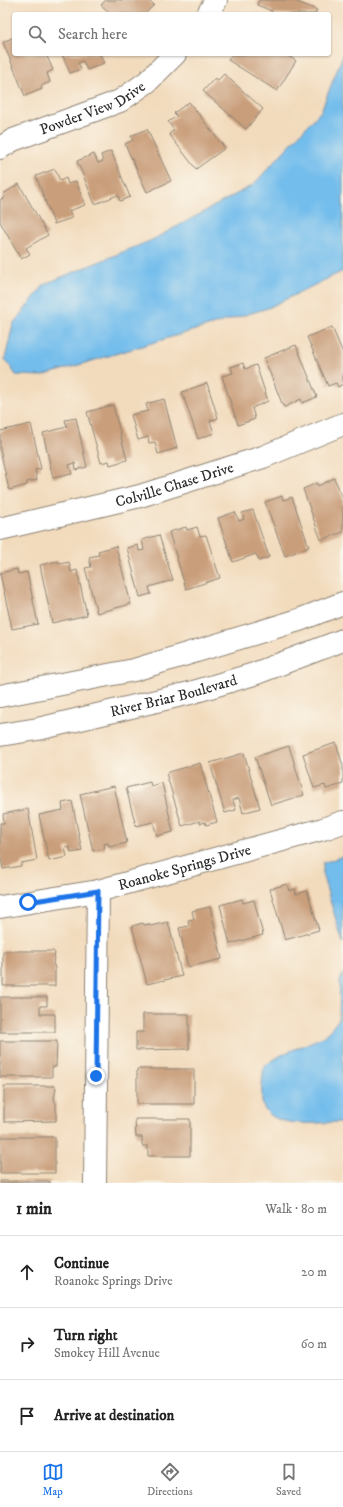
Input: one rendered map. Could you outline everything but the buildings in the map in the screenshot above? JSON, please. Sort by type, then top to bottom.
[{"type":"street","points":[[209,12],[216,0]]},
{"type":"street","name":"Powder View Drive","points":[[0,148],[13,140],[120,101],[147,82],[173,56]]},
{"type":"street","name":"Colville Chase Drive","points":[[0,530],[140,496],[263,457],[343,424]]},
{"type":"street","points":[[0,696],[134,670],[299,620],[343,603]]},
{"type":"street","name":"River Briar Boulevard","points":[[0,735],[38,729],[190,693],[254,674],[343,640]]},
{"type":"street","name":"Roanoke Springs Drive","points":[[0,907],[98,891],[323,830],[343,822]]},
{"type":"street","points":[[95,1183],[98,891]]},
{"type":"water","points":[[343,55],[343,271],[268,308],[42,376],[16,375],[5,359],[13,324],[45,284],[152,240],[253,185],[321,111]]},
{"type":"water","points":[[343,856],[343,943],[323,877],[323,863]]},
{"type":"water","points":[[343,973],[343,1122],[298,1123],[277,1119],[269,1114],[262,1103],[264,1066],[283,1054],[325,1036],[339,1019],[340,981]]},
{"type":"route","points":[[28,902],[98,891],[96,1076]]}]
